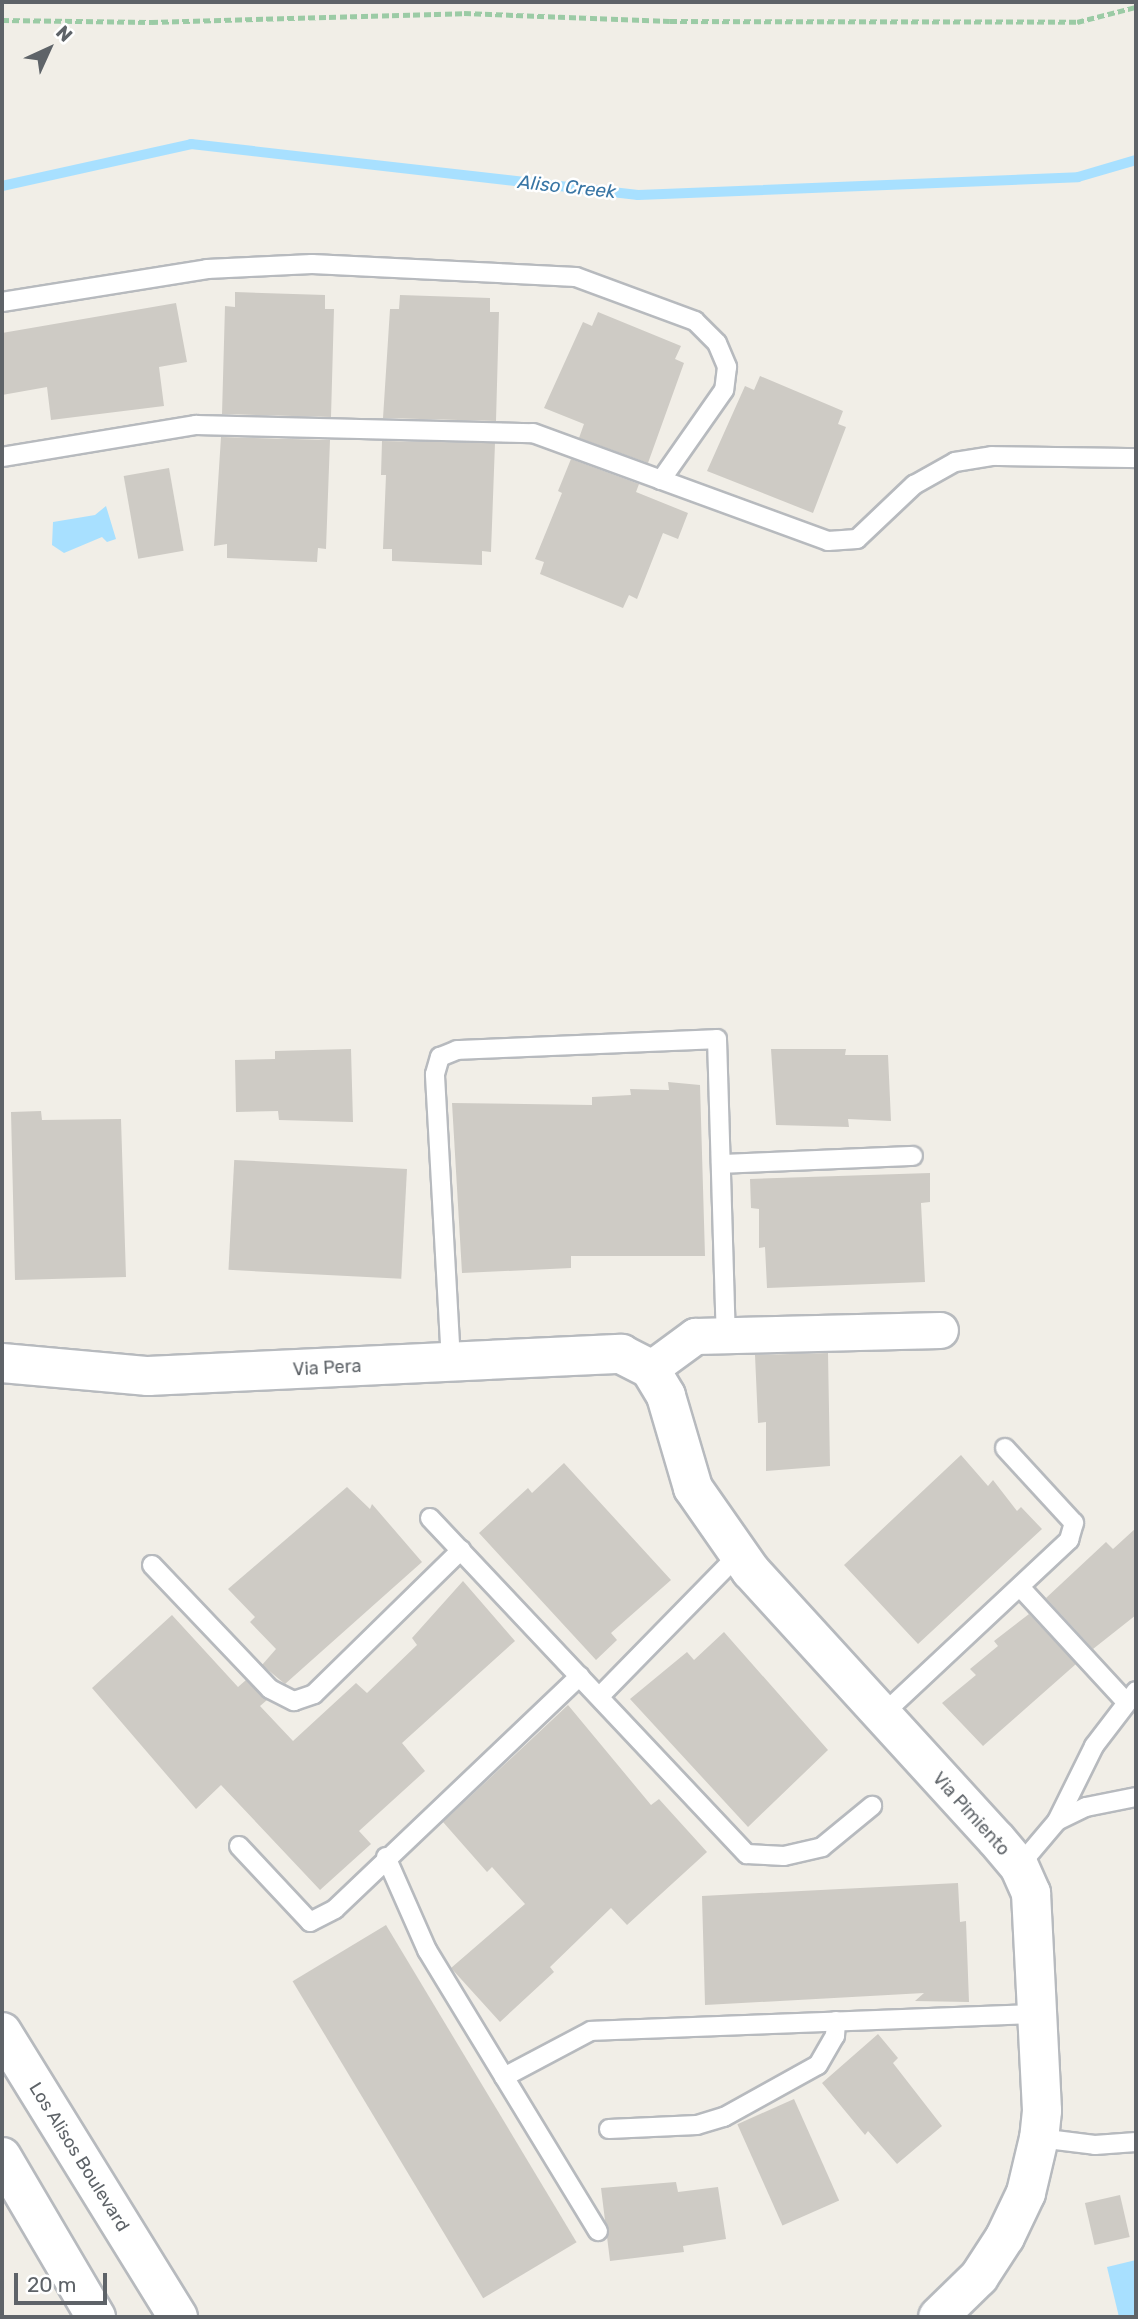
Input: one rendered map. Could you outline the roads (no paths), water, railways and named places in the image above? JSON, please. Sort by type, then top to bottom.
[{"type":"street","points":[[650,1369],[695,1336],[940,1330]]},
{"type":"street","name":"Via Pera","points":[[2,1363],[148,1376],[621,1354],[650,1369]]},
{"type":"street","name":"Via Pimiento","points":[[650,1369],[666,1396],[693,1488],[739,1554],[881,1716],[1019,1867],[1031,1893],[1038,2014],[1039,2138],[1026,2193],[1005,2237],[979,2277],[941,2316]]},
{"type":"street","name":"Los Alisos Boulevard","points":[[2,2032],[178,2317]]},
{"type":"street","points":[[7,2180],[96,2317]]},
{"type":"lane","points":[[2,302],[207,269],[312,264],[576,277],[695,321],[717,343],[727,367],[724,390],[661,480]]},
{"type":"lane","points":[[2,457],[196,425],[533,433],[828,541],[843,541],[870,530],[914,485],[955,462],[992,456],[1136,458]]},
{"type":"lane","points":[[451,1362],[435,1074],[440,1057],[457,1050],[717,1040],[726,1336]]},
{"type":"lane","points":[[721,1164],[913,1156]]},
{"type":"lane","points":[[881,1716],[1069,1540],[1074,1523],[1005,1448]]},
{"type":"lane","points":[[430,1518],[747,1854],[783,1856],[821,1847],[872,1806]]},
{"type":"lane","points":[[152,1565],[270,1689],[294,1701],[314,1694],[461,1550]]},
{"type":"lane","points":[[600,1696],[739,1554]]},
{"type":"lane","points":[[1019,1867],[1057,1821],[1094,1746],[1131,1696],[1020,1587]]},
{"type":"lane","points":[[239,1846],[310,1922],[335,1909],[386,1857],[580,1676]]},
{"type":"lane","points":[[1057,1821],[1086,1807],[1136,1797]]},
{"type":"lane","points":[[386,1857],[427,1950],[598,2231]]},
{"type":"lane","points":[[504,2077],[591,2032],[1038,2014]]},
{"type":"lane","points":[[609,2129],[697,2125],[724,2117],[818,2065],[835,2036],[836,2021]]},
{"type":"lane","points":[[1039,2138],[1095,2145],[1136,2142]]},
{"type":"water","points":[[106,506],[116,539],[107,542],[102,537],[64,553],[52,545],[53,522],[95,515]]},
{"type":"water","points":[[1136,2260],[1136,2317],[1119,2317],[1107,2267]]},
{"type":"waterway","name":"Aliso Creek","points":[[2,186],[191,144],[638,195],[1078,177],[1136,160]]}]
